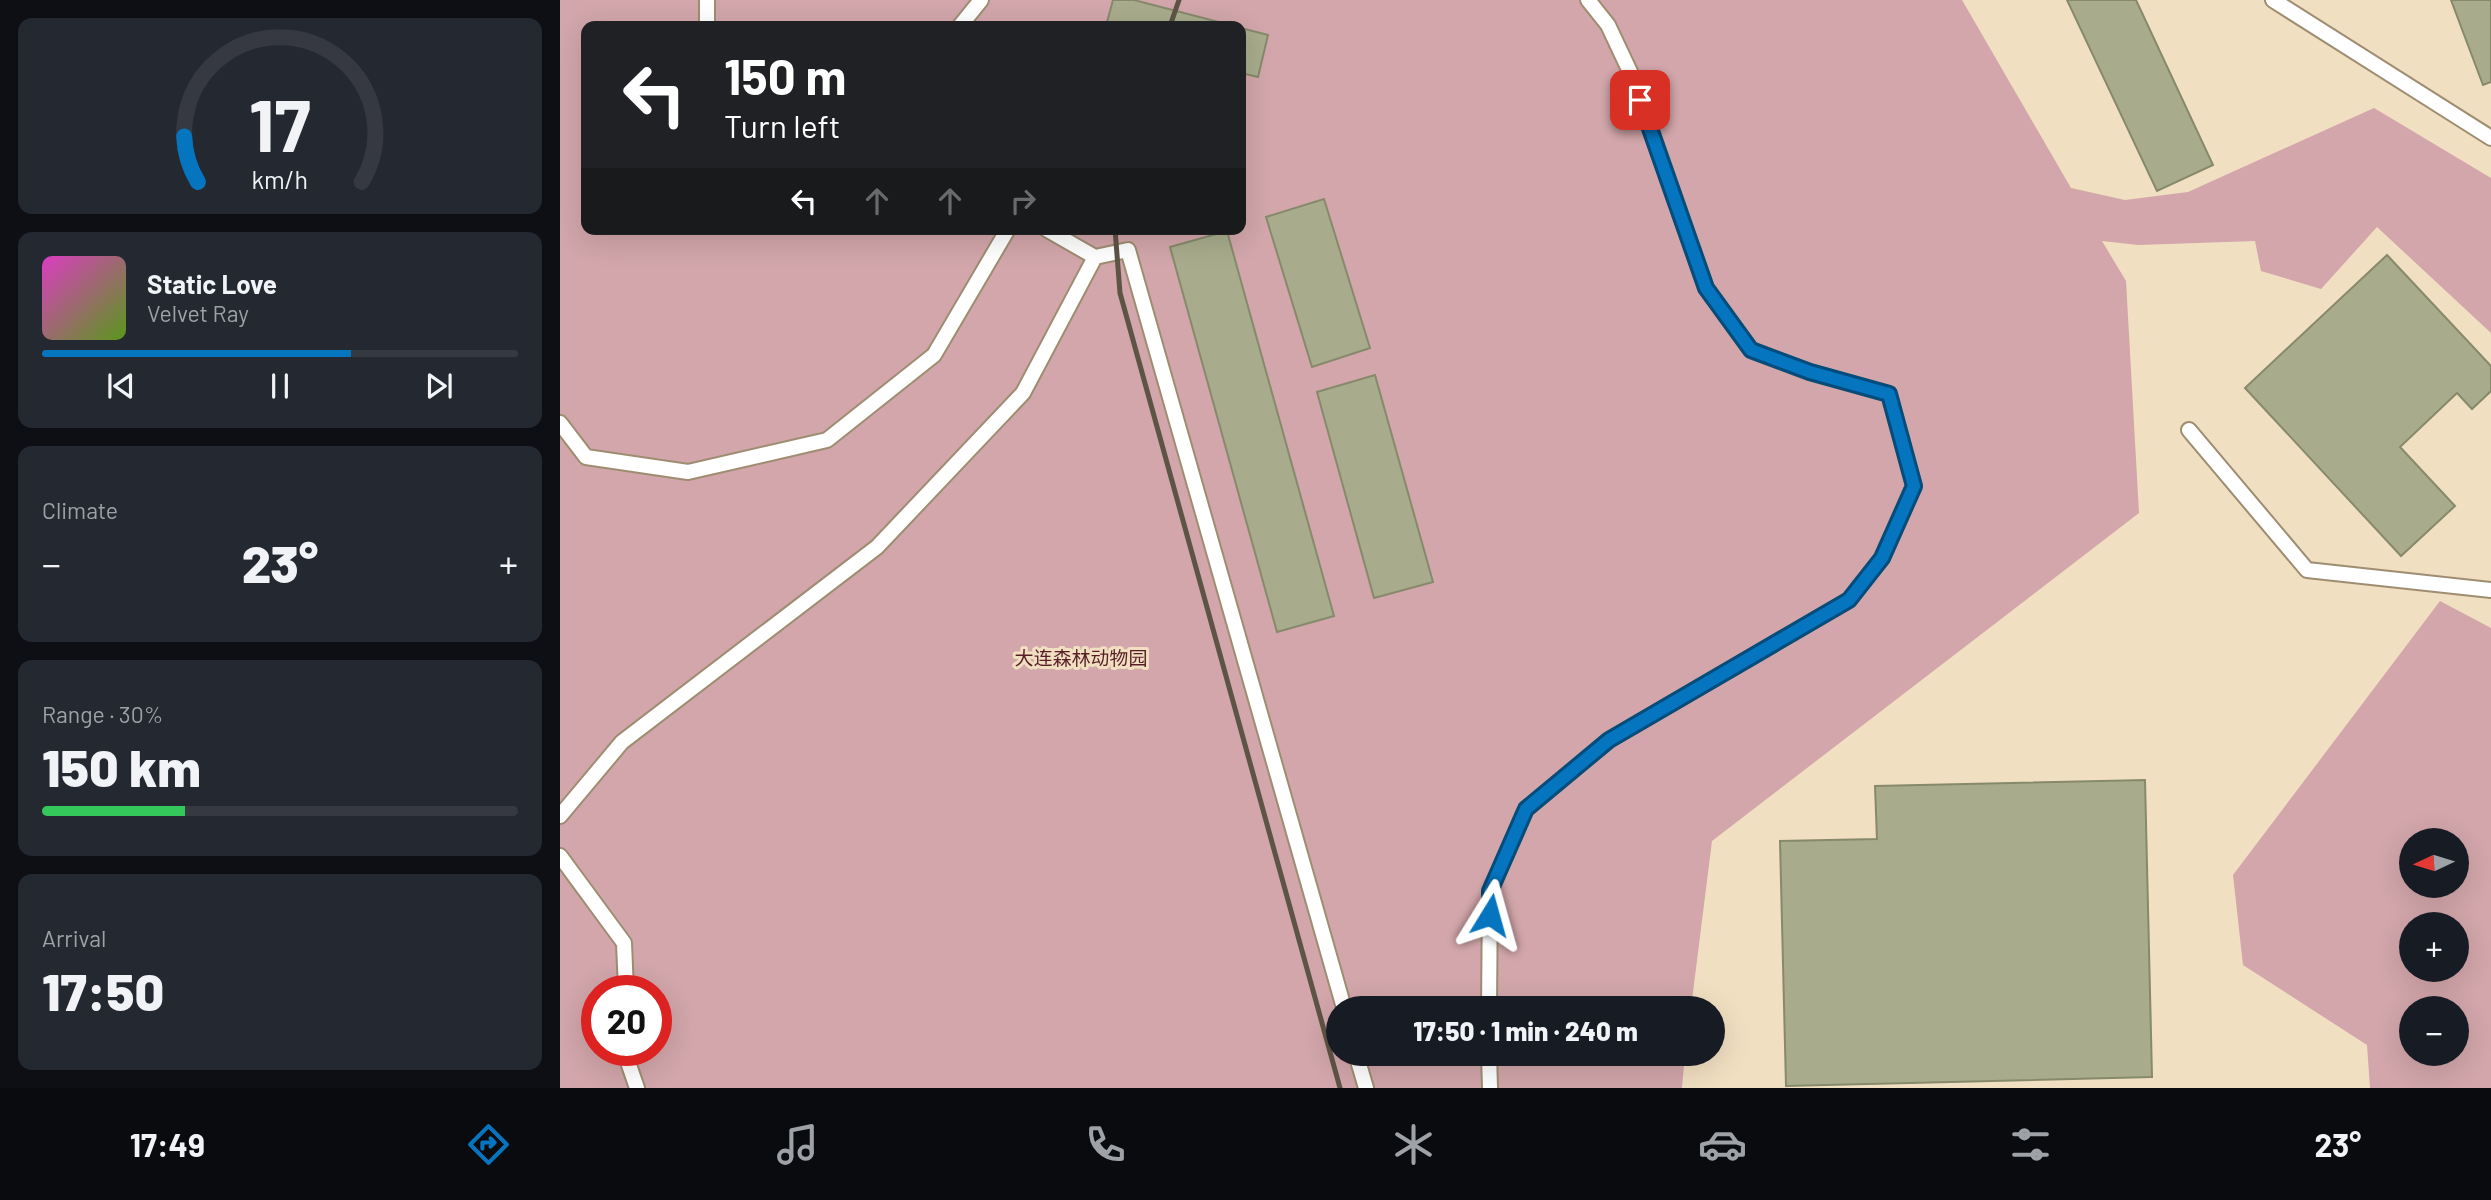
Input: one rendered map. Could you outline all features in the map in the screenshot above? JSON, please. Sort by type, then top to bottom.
[{"type":"lane","points":[[707,0],[707,21]]},
{"type":"lane","points":[[964,21],[981,0]]},
{"type":"lane","points":[[1489,996],[1490,891],[1526,809],[1609,740],[1849,600],[1882,558],[1914,486],[1889,394],[1810,372],[1751,350],[1706,288],[1632,76],[1608,25],[1588,0]]},
{"type":"lane","points":[[2273,0],[2491,138]]},
{"type":"lane","points":[[560,423],[586,457],[688,472],[827,440],[934,355],[1004,235]]},
{"type":"lane","points":[[1056,235],[1095,257],[1128,250],[1340,996]]},
{"type":"lane","points":[[560,816],[622,742],[877,547],[1023,393],[1095,257]]},
{"type":"lane","points":[[2189,430],[2307,570],[2491,590]]},
{"type":"lane","points":[[560,856],[624,943],[625,975]]},
{"type":"lane","points":[[629,1066],[637,1088]]},
{"type":"lane","points":[[1360,1066],[1366,1088]]},
{"type":"lane","points":[[1489,1066],[1490,1088]]},
{"type":"green space","name":"大连森林动物园","points":[[560,0],[1962,0],[2071,188],[2125,200],[2188,192],[2374,108],[2491,178],[2491,333],[2377,227],[2321,289],[2261,271],[2255,241],[2138,245],[2102,241],[2126,281],[2139,513],[1712,841],[1693,996],[1326,996],[1326,1066],[1684,1066],[1682,1088],[560,1088]]},
{"type":"green space","points":[[2440,601],[2491,628],[2491,1088],[2370,1088],[2367,1045],[2243,965],[2233,875]]},
{"type":"building","points":[[1113,0],[1134,0],[1215,21],[1107,21]]},
{"type":"building","points":[[2067,0],[2136,0],[2213,165],[2157,191]]},
{"type":"building","points":[[2451,0],[2491,0],[2491,82],[2483,85]]},
{"type":"building","points":[[1246,29],[1268,35],[1258,77],[1246,74]]},
{"type":"building","points":[[1324,199],[1370,348],[1312,367],[1266,217]]},
{"type":"building","points":[[1213,235],[1228,235],[1334,616],[1277,632],[1170,247]]},
{"type":"building","points":[[2387,255],[2491,366],[2491,391],[2472,409],[2457,393],[2400,447],[2455,506],[2401,556],[2245,388]]},
{"type":"building","points":[[1375,375],[1433,582],[1374,598],[1317,392]]},
{"type":"building","points":[[2145,780],[2152,1077],[1786,1086],[1780,841],[1877,839],[1875,786]]},
{"type":"railway","points":[[1172,21],[1179,0]]},
{"type":"railway","points":[[1115,235],[1120,293],[1340,1088]]},
{"type":"route","points":[[1490,915],[1490,891],[1526,809],[1609,740],[1849,600],[1882,558],[1914,486],[1889,394],[1810,372],[1751,350],[1706,288],[1640,100]]}]
